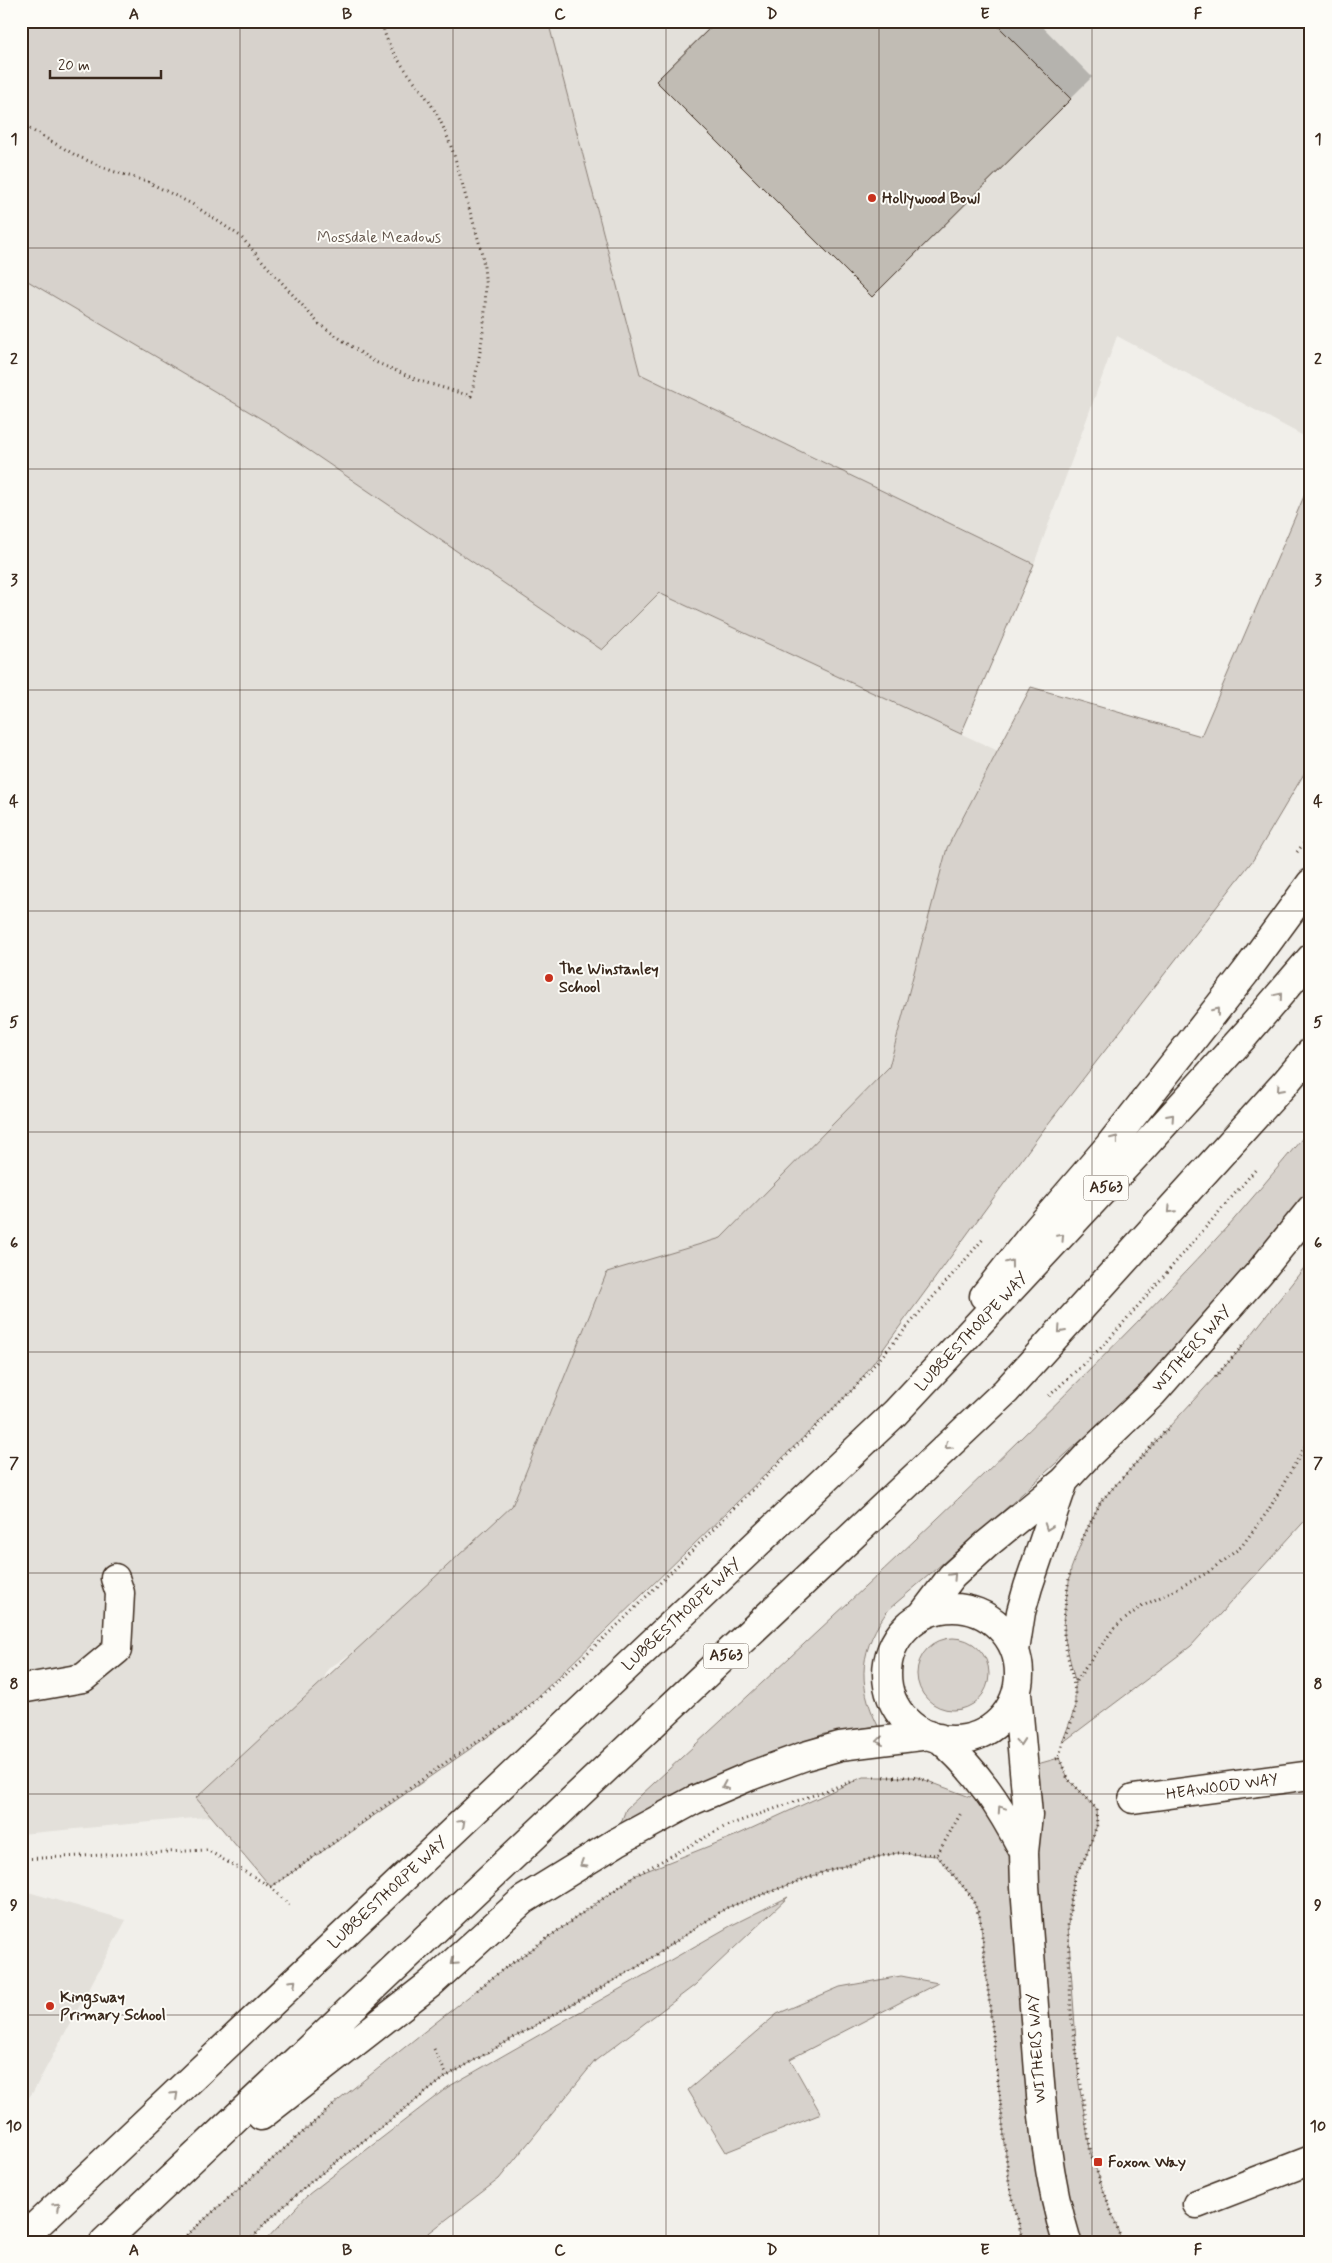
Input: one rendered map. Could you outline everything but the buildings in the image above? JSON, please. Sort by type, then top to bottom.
[{"type":"main road","points":[[895,1413],[1028,1239],[1145,1102],[1311,884]]},
{"type":"main road","name":"LUBBESTHORPE WAY","points":[[21,2240],[895,1413],[1138,1153],[1246,1034],[1311,958]]},
{"type":"main road","name":"A563","points":[[109,2237],[1006,1391],[1311,1052]]},
{"type":"main road","name":"WITHERS WAY","points":[[923,1614],[952,1576],[987,1544],[1064,1481],[1153,1393],[1260,1273],[1311,1209]]},
{"type":"main road","name":"WITHERS WAY","points":[[1015,1651],[1021,1612],[1028,1586],[1064,1481]]},
{"type":"main road","points":[[21,1689],[83,1678],[117,1650],[120,1593],[114,1578]]},
{"type":"main road","points":[[943,1608],[966,1608],[988,1618],[1005,1633],[1015,1651],[1019,1672],[1017,1693],[1007,1712],[993,1727],[975,1736],[954,1740],[934,1736],[912,1725],[900,1714],[890,1695],[887,1675],[890,1654],[899,1635],[923,1614],[943,1608]]},
{"type":"main road","name":"WITHERS WAY","points":[[1017,1693],[1028,1815],[1024,1852],[1042,2119],[1050,2179],[1066,2242]]},
{"type":"main road","points":[[109,2237],[430,1984],[523,1900],[617,1842],[694,1800],[750,1776],[805,1756],[840,1746],[934,1736]]},
{"type":"main road","name":"WITHERS WAY","points":[[934,1736],[963,1759],[977,1790],[1003,1812],[1024,1852]]},
{"type":"main road","name":"HEAWOOD WAY","points":[[1133,1799],[1311,1775]]},
{"type":"main road","points":[[1197,2204],[1311,2160]]},
{"type":"path","points":[[21,124],[77,156],[112,171],[146,181],[192,204],[240,236],[320,325],[373,362],[420,381],[471,396],[482,348],[485,295],[483,260],[452,144],[431,105],[404,68],[392,47],[382,21]]},
{"type":"path","points":[[1293,858],[1311,834]]},
{"type":"path","points":[[271,1887],[530,1705],[621,1622],[857,1385],[988,1234]]},
{"type":"path","points":[[1211,1381],[1249,1337]]},
{"type":"path","points":[[1080,1543],[1102,1501],[1172,1423]]},
{"type":"path","points":[[1075,1681],[1114,1628],[1139,1608],[1207,1573],[1241,1547],[1268,1511],[1311,1436]]},
{"type":"path","points":[[1071,1569],[1065,1607],[1064,1635],[1075,1681],[1075,1708],[1062,1743],[1059,1758],[1068,1779],[1096,1810],[1097,1824],[1086,1856],[1074,1877],[1068,1926],[1071,2014],[1091,2155],[1122,2242]]},
{"type":"path","points":[[1023,1768],[1059,1758]]},
{"type":"path","points":[[470,1995],[636,1875],[726,1826],[863,1777]]},
{"type":"path","points":[[872,1777],[917,1777],[977,1790],[937,1856]]},
{"type":"path","points":[[21,1859],[207,1850],[271,1887],[289,1905]]},
{"type":"path","points":[[250,2242],[262,2225],[314,2180],[447,2076],[638,1966],[726,1908],[826,1871],[898,1852],[937,1856],[970,1896],[980,1917],[1009,2182],[1023,2242]]},
{"type":"path","points":[[434,2049],[447,2076]]},
{"type":"path","points":[[179,2242],[339,2100]]},
{"type":"shaded area","points":[[548,21],[1311,21],[1311,440],[1117,336],[1034,564],[640,374]]},
{"type":"shaded area","name":"The Winstanley School","points":[[21,273],[200,376],[226,396],[321,455],[659,593],[1108,802],[1192,848],[428,1601],[328,1669],[270,1811],[21,1834]]},
{"type":"shaded area","name":"Kingsway Primary School","points":[[21,1890],[126,1920],[33,2092],[21,2107]]},
{"type":"green space","name":"Mossdale Meadows","points":[[21,21],[548,21],[640,374],[1034,564],[961,734],[659,593],[602,650],[270,424],[21,277]]},
{"type":"green space","points":[[1311,480],[1311,762],[1253,860],[1041,1133],[857,1385],[519,1715],[271,1887],[196,1798],[512,1506],[607,1272],[721,1238],[889,1067],[947,848],[1031,687],[1201,736]]},
{"type":"green space","points":[[1311,1128],[1311,1192],[1255,1262],[1141,1386],[990,1523],[889,1609],[879,1623],[872,1638],[864,1666],[866,1695],[878,1726],[824,1734],[785,1749],[619,1828],[626,1809],[994,1465],[1136,1323],[1220,1235]]},
{"type":"green space","points":[[1311,1259],[1311,1514],[1191,1646],[1062,1743],[1075,1708],[1075,1681],[1064,1635],[1065,1607],[1071,1569],[1084,1535],[1101,1501],[1237,1353]]},
{"type":"green space","points":[[953,1638],[973,1644],[983,1654],[989,1674],[983,1694],[973,1704],[953,1710],[933,1704],[923,1694],[917,1674],[923,1654],[933,1644]]},
{"type":"green space","points":[[1059,1758],[1068,1779],[1096,1809],[1097,1825],[1086,1856],[1074,1877],[1068,1926],[1079,2084],[1091,2155],[1122,2242],[1023,2242],[1009,2182],[980,1917],[971,1896],[937,1856],[897,1853],[826,1871],[726,1908],[639,1966],[447,2076],[313,2180],[263,2225],[250,2242],[179,2242],[339,2100],[501,1971],[636,1875],[737,1835],[863,1777],[917,1777],[970,1797],[983,1784],[1024,1851],[1023,1768]]},
{"type":"green space","points":[[788,1897],[695,1985],[595,2061],[499,2179],[417,2242],[264,2242],[309,2194],[448,2087],[732,1925]]},
{"type":"green space","points":[[901,1976],[938,1983],[790,2059],[821,2114],[726,2152],[688,2090],[777,2014],[840,1987]]},
{"type":"place","name":"Hollywood Bowl","points":[[872,198]]},
{"type":"place","name":"The Winstanley School","points":[[549,978]]},
{"type":"place","name":"Kingsway Primary School","points":[[50,2006]]},
{"type":"place","name":"Foxon Way","points":[[1098,2162]]}]
